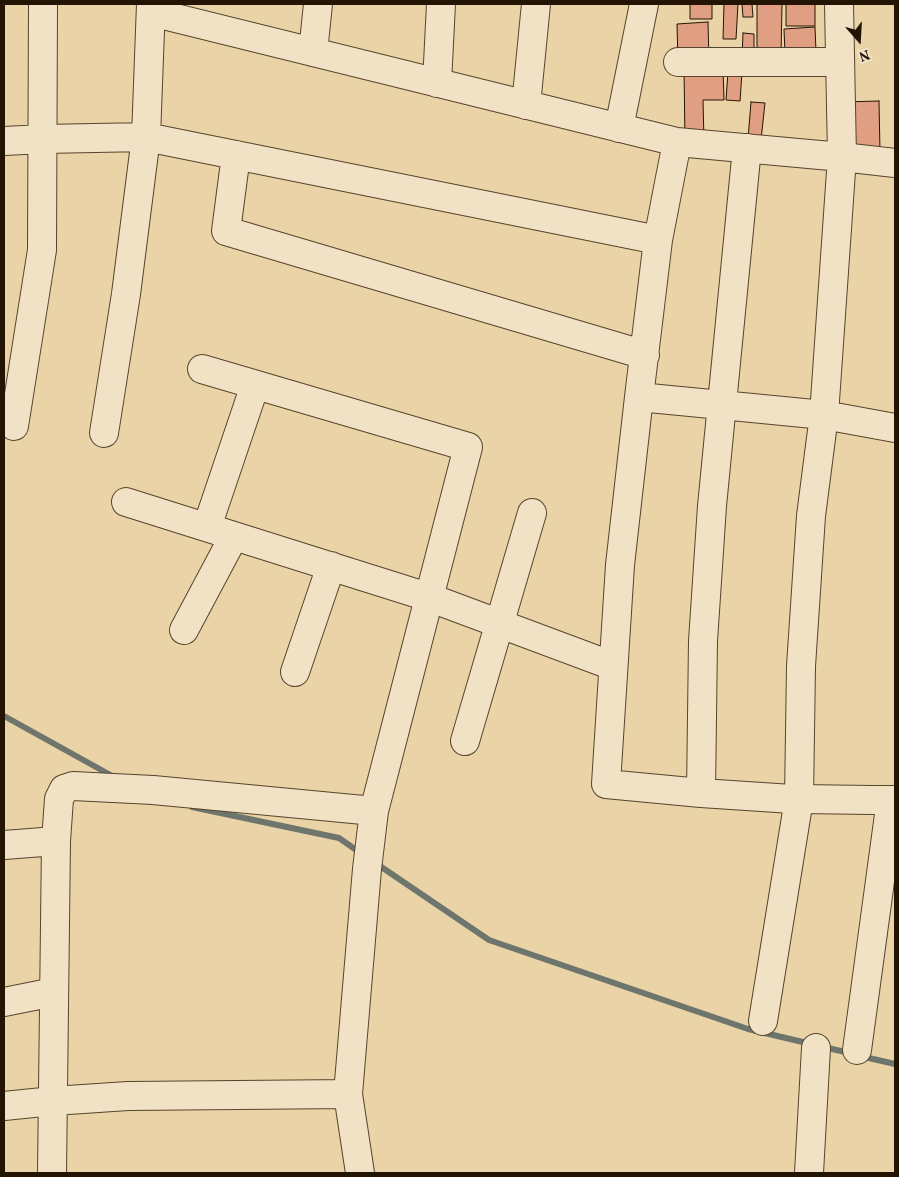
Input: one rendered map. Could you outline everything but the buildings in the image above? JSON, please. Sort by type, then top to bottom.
[{"type":"street","points":[[14,426],[42,250],[43,4]]},
{"type":"street","points":[[313,52],[318,4]]},
{"type":"street","points":[[437,83],[441,4]]},
{"type":"street","points":[[526,105],[536,4]]},
{"type":"street","points":[[619,128],[644,4]]},
{"type":"street","points":[[763,1021],[799,799],[801,666],[811,516],[824,415],[842,157],[839,4]]},
{"type":"street","points":[[104,433],[126,294],[146,137],[151,8],[313,52],[677,142],[895,163]]},
{"type":"street","points":[[678,62],[840,62]]},
{"type":"street","points":[[4,141],[146,137],[658,240]]},
{"type":"street","points":[[677,142],[658,240],[620,565],[606,784],[702,793],[799,799],[893,800],[856,1050]]},
{"type":"street","points":[[702,793],[703,641],[712,506],[746,148]]},
{"type":"street","points":[[236,155],[226,231],[644,355]]},
{"type":"street","points":[[202,369],[468,447],[374,811],[348,1094],[360,1173]]},
{"type":"street","points":[[207,527],[255,385]]},
{"type":"street","points":[[639,397],[824,415],[895,428]]},
{"type":"street","points":[[126,502],[428,597],[613,666]]},
{"type":"street","points":[[465,742],[532,513]]},
{"type":"street","points":[[184,630],[234,536]]},
{"type":"street","points":[[294,672],[331,566]]},
{"type":"street","points":[[52,1173],[56,841],[59,799],[64,789],[73,786],[153,790],[374,811]]},
{"type":"street","points":[[4,845],[56,841]]},
{"type":"street","points":[[4,1002],[54,992]]},
{"type":"street","points":[[809,1173],[816,1048]]},
{"type":"street","points":[[4,1106],[128,1096],[348,1094]]},
{"type":"waterway","points":[[4,716],[114,777]]},
{"type":"waterway","points":[[192,807],[339,838],[362,854]]},
{"type":"waterway","points":[[374,862],[489,940],[748,1029],[811,1044]]},
{"type":"waterway","points":[[823,1047],[850,1053]]},
{"type":"waterway","points":[[860,1056],[895,1064]]}]
